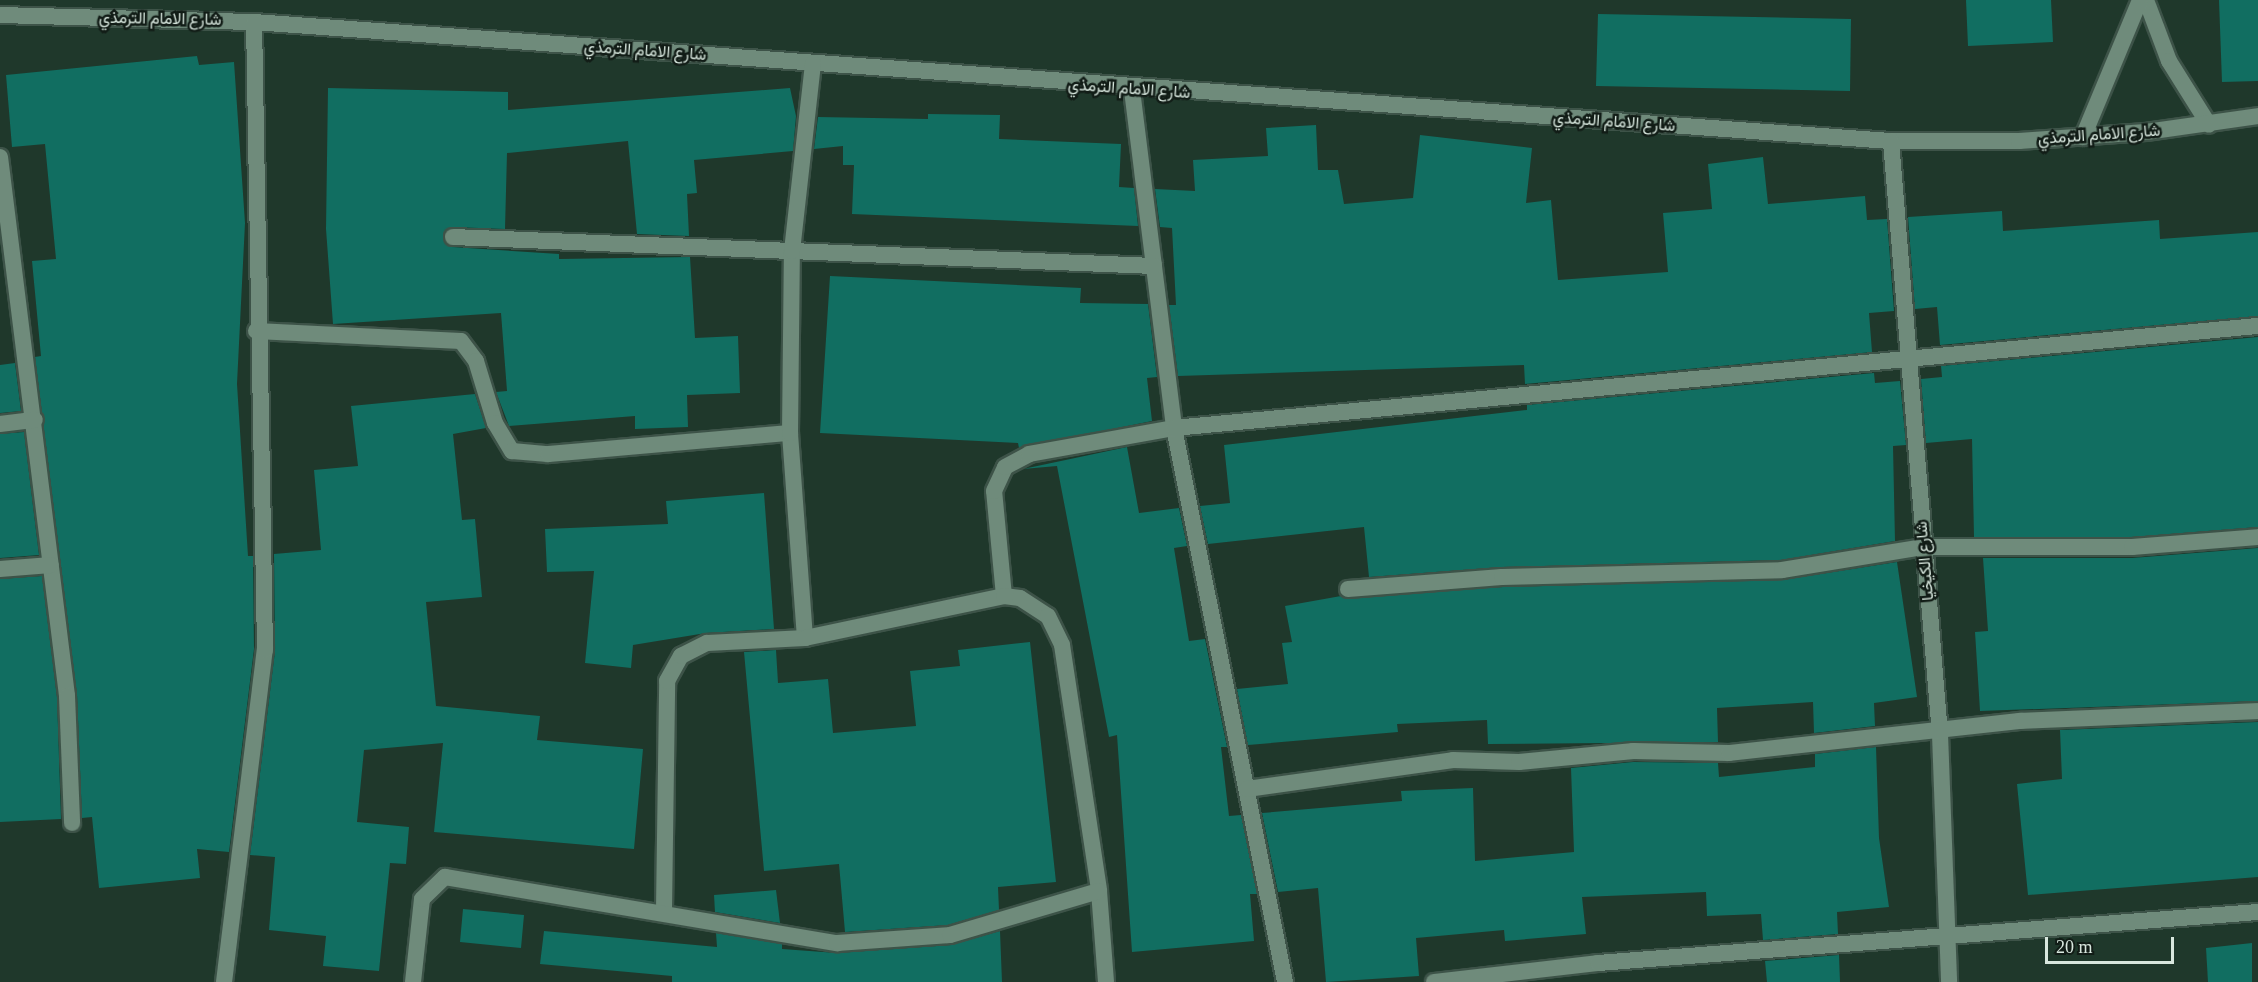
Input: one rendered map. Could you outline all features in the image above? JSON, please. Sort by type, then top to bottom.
[{"type":"street","points":[[2083,137],[2140,0]]},
{"type":"street","points":[[2146,0],[2169,61],[2209,125]]},
{"type":"street","name":"شارع الامام الترمذي","points":[[0,15],[254,22],[813,63],[1132,90],[1891,141],[2083,137],[2209,125],[2258,116]]},
{"type":"street","points":[[224,982],[266,650],[256,331],[254,22]]},
{"type":"street","points":[[805,638],[790,433],[792,250],[813,63]]},
{"type":"street","points":[[1132,90],[1174,428],[1285,982]]},
{"type":"street","name":"شارع الكيخيا","points":[[1891,141],[1940,734],[1949,982]]},
{"type":"street","points":[[0,157],[17,267],[67,696],[72,823]]},
{"type":"street","points":[[453,237],[1154,266]]},
{"type":"street","points":[[0,268],[17,267]]},
{"type":"street","points":[[1004,596],[993,491],[1005,467],[1029,454],[1174,428],[1908,361],[2258,326]]},
{"type":"street","points":[[256,331],[461,341],[476,361],[495,423],[512,451],[548,454],[790,433]]},
{"type":"street","points":[[0,424],[35,420]]},
{"type":"street","points":[[1348,589],[1502,577],[1782,570],[1924,547],[2132,547],[2258,537]]},
{"type":"street","points":[[0,569],[51,565]]},
{"type":"street","points":[[664,910],[667,681],[672,667],[693,647],[707,643],[805,638],[1004,596],[1035,605],[1057,630],[1100,891],[1106,982]]},
{"type":"street","points":[[1247,789],[1453,760],[1729,753],[1940,734],[2020,721],[2258,711]]},
{"type":"street","points":[[413,982],[422,899],[445,877],[664,910],[837,943],[893,941],[950,935],[1100,891]]},
{"type":"street","points":[[1434,982],[1598,963],[2258,912]]},
{"type":"building","points":[[1966,0],[2051,0],[2053,42],[1968,46]]},
{"type":"building","points":[[2219,0],[2258,0],[2258,81],[2222,82]]},
{"type":"building","points":[[1598,14],[1851,19],[1850,91],[1596,86]]},
{"type":"building","points":[[197,56],[199,65],[234,62],[245,223],[237,384],[248,556],[253,556],[254,649],[229,852],[197,849],[200,878],[99,888],[92,817],[82,818],[77,695],[35,357],[41,356],[32,261],[56,259],[45,144],[12,147],[6,75]]},
{"type":"building","points":[[328,88],[508,92],[508,110],[790,88],[796,116],[793,151],[694,160],[697,193],[687,194],[689,236],[637,234],[628,141],[507,153],[505,229],[453,227],[443,236],[452,247],[559,254],[559,259],[690,257],[695,338],[738,336],[740,393],[687,395],[688,427],[635,429],[635,416],[509,426],[496,392],[507,391],[501,313],[333,324],[326,229]]},
{"type":"building","points":[[928,114],[1000,115],[999,139],[1121,144],[1119,187],[1134,188],[1138,226],[852,214],[854,165],[843,165],[843,146],[814,149],[818,117],[928,119]]},
{"type":"building","points":[[1316,125],[1318,170],[1338,170],[1344,204],[1413,198],[1420,135],[1532,148],[1526,203],[1551,200],[1558,280],[1668,272],[1663,213],[1712,209],[1708,164],[1763,157],[1768,204],[1865,196],[1867,220],[1887,219],[1894,311],[1869,313],[1872,352],[1525,384],[1524,365],[1178,376],[1169,305],[1176,305],[1172,228],[1160,227],[1155,189],[1195,191],[1193,160],[1268,156],[1266,128]]},
{"type":"building","points":[[2002,211],[2003,231],[2159,220],[2160,239],[2258,232],[2258,316],[1940,345],[1937,307],[1915,309],[1908,217]]},
{"type":"building","points":[[830,276],[1081,288],[1080,303],[1148,304],[1157,377],[1147,378],[1152,421],[1019,448],[1018,443],[820,433]]},
{"type":"building","points":[[2258,337],[2258,527],[2132,537],[1974,537],[1972,439],[1926,443],[1921,379],[1942,377],[1941,366]]},
{"type":"building","points":[[15,363],[21,411],[0,413],[0,365]]},
{"type":"building","points":[[1874,373],[1875,383],[1900,381],[1906,445],[1893,446],[1895,541],[1781,560],[1502,567],[1369,577],[1364,527],[1208,544],[1200,506],[1230,503],[1224,445],[1527,410],[1527,405]]},
{"type":"building","points":[[475,394],[486,428],[453,434],[462,520],[475,519],[482,597],[426,602],[436,706],[540,716],[537,740],[643,749],[634,849],[434,832],[443,743],[364,750],[357,822],[409,827],[406,864],[390,863],[379,971],[323,966],[326,936],[269,930],[275,857],[250,855],[275,651],[274,554],[321,550],[314,470],[358,466],[351,406]]},
{"type":"building","points":[[24,432],[39,555],[0,558],[0,434]]},
{"type":"building","points":[[1127,447],[1139,513],[1179,508],[1187,546],[1174,548],[1189,641],[1205,639],[1227,747],[1221,747],[1229,816],[1241,815],[1257,894],[1250,894],[1254,941],[1132,952],[1117,735],[1109,737],[1057,466],[1023,469]]},
{"type":"building","points":[[764,493],[774,629],[706,633],[633,645],[631,668],[585,663],[594,571],[547,572],[545,529],[668,524],[666,501]]},
{"type":"building","points":[[2258,548],[2258,701],[1980,711],[1975,632],[1988,631],[1983,558],[2132,558]]},
{"type":"building","points":[[1897,562],[1917,697],[1874,703],[1875,726],[1814,733],[1813,702],[1717,708],[1718,742],[1488,744],[1487,720],[1397,724],[1398,732],[1248,745],[1237,689],[1288,684],[1282,643],[1292,642],[1285,606],[1341,596],[1503,587],[1782,580]]},
{"type":"building","points":[[42,576],[57,697],[61,819],[0,822],[0,579]]},
{"type":"building","points":[[1030,642],[1056,882],[998,887],[999,910],[948,925],[845,932],[839,864],[764,871],[744,652],[776,650],[778,683],[828,679],[833,733],[916,726],[910,671],[960,666],[958,650]]},
{"type":"building","points":[[2258,722],[2258,877],[2028,895],[2017,784],[2062,779],[2060,730]]},
{"type":"building","points":[[1876,747],[1879,838],[1889,907],[1837,912],[1838,934],[1763,940],[1761,914],[1707,916],[1706,892],[1582,897],[1586,934],[1505,941],[1504,930],[1416,938],[1419,976],[1326,982],[1318,888],[1278,892],[1262,813],[1402,801],[1401,791],[1473,788],[1475,861],[1574,852],[1571,768],[1633,762],[1718,763],[1719,777],[1815,767],[1815,754]]},
{"type":"building","points":[[776,890],[780,923],[715,912],[714,895]]},
{"type":"building","points":[[463,909],[524,915],[521,948],[460,942]]},
{"type":"building","points":[[544,931],[717,947],[716,933],[782,944],[782,949],[837,953],[951,945],[1000,931],[1002,982],[672,982],[672,976],[540,964]]},
{"type":"building","points":[[2252,943],[2252,982],[2208,982],[2206,948]]},
{"type":"building","points":[[1839,955],[1840,982],[1767,982],[1765,961]]}]
